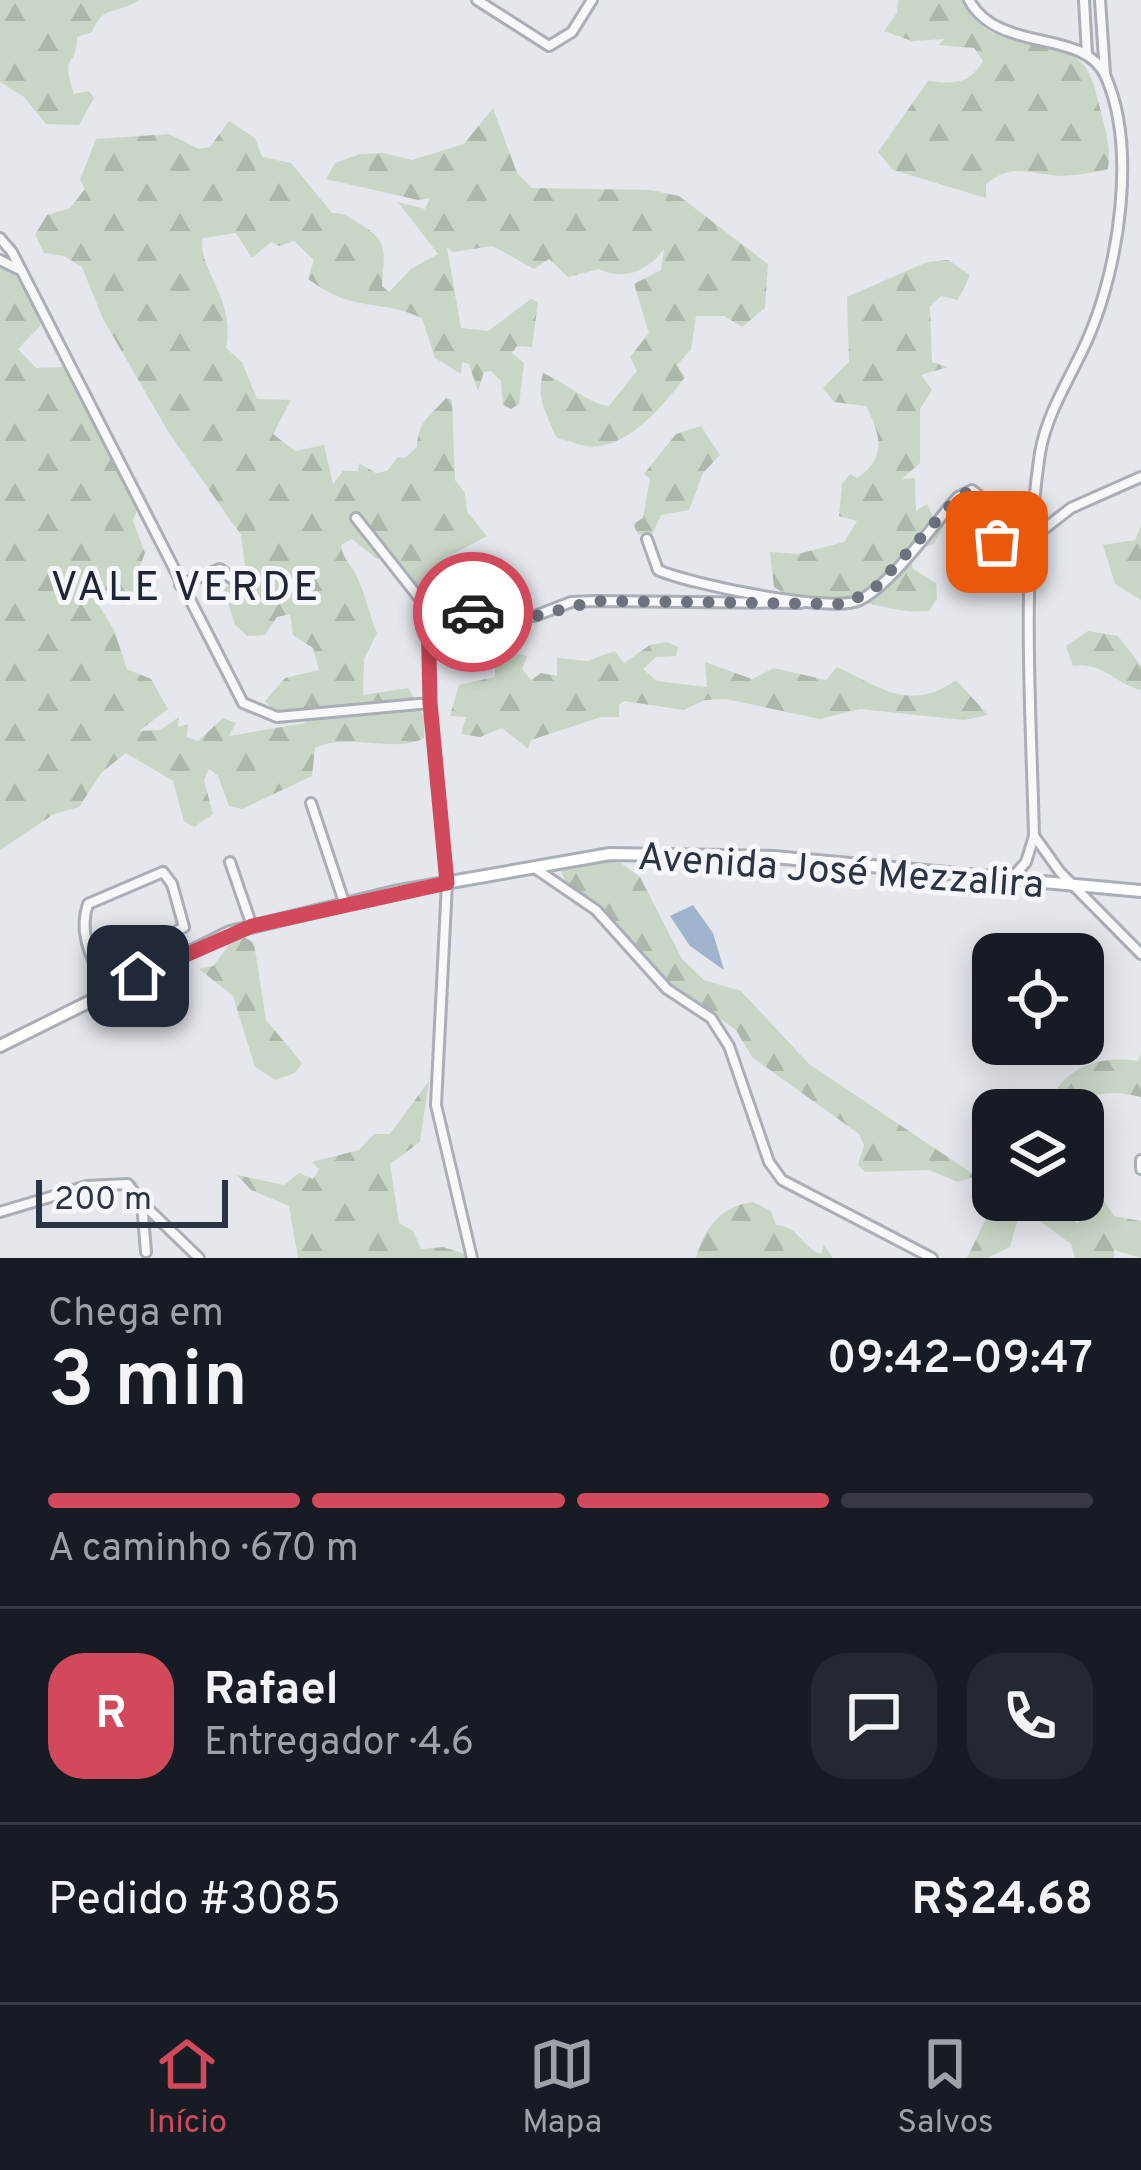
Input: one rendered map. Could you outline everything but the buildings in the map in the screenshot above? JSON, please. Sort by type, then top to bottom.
[{"type":"main road","name":"Avenida José Mezzalira","points":[[0,1046],[107,991],[252,926],[344,902],[610,854],[774,856],[1141,891]]},
{"type":"street","points":[[478,0],[549,46],[572,32],[592,0]]},
{"type":"street","points":[[969,0],[999,31],[1087,55],[1106,75]]},
{"type":"street","points":[[1084,0],[1087,55]]},
{"type":"street","points":[[1010,880],[1026,862],[1034,836],[1032,542],[1046,428],[1113,272],[1119,150],[1100,0]]},
{"type":"street","points":[[0,238],[239,698],[259,712],[304,717],[430,703]]},
{"type":"street","points":[[0,260],[20,270]]},
{"type":"street","points":[[428,609],[520,616],[595,601],[810,603],[862,599],[958,497],[972,490],[987,502],[992,533],[1002,548],[1017,550],[1072,508],[1141,478]]},
{"type":"street","points":[[356,518],[428,609],[430,703],[447,883],[436,1105],[472,1258]]},
{"type":"street","points":[[647,539],[658,570],[697,587],[785,595],[810,603]]},
{"type":"street","points":[[179,585],[220,569],[231,578]]},
{"type":"street","points":[[311,803],[344,902]]},
{"type":"street","points":[[1034,836],[1072,886],[1141,954]]},
{"type":"street","points":[[230,862],[252,926]]},
{"type":"street","points":[[534,868],[596,910],[667,989],[711,1018],[729,1046],[770,1162],[782,1180],[932,1258]]},
{"type":"street","points":[[100,975],[184,927],[172,884],[163,872],[88,904],[81,929],[100,975],[107,991]]},
{"type":"street","points":[[0,1212],[87,1186],[128,1184],[199,1258]]},
{"type":"street","points":[[142,1203],[146,1252]]},
{"type":"green space","points":[[0,0],[139,0],[107,13],[92,32],[77,37],[70,80],[74,94],[89,91],[94,98],[79,125],[46,124],[24,97],[0,82]]},
{"type":"green space","points":[[898,0],[971,0],[976,18],[986,29],[1072,55],[1085,67],[1095,89],[1108,140],[1108,169],[1066,176],[1004,173],[986,184],[986,198],[893,170],[878,152],[928,81],[960,81],[983,61],[974,48],[938,45],[945,39],[912,41],[884,31],[897,13]]},
{"type":"green space","points":[[493,108],[517,173],[532,188],[651,190],[679,196],[768,264],[765,308],[742,327],[724,316],[696,316],[691,349],[677,365],[685,377],[675,390],[637,429],[607,444],[591,446],[556,435],[542,400],[543,373],[609,406],[637,371],[630,357],[649,333],[634,284],[661,270],[664,249],[652,262],[627,274],[599,269],[568,277],[549,259],[534,269],[493,246],[453,252],[447,248],[461,328],[488,331],[531,299],[538,302],[532,347],[517,346],[512,353],[524,363],[519,404],[511,409],[503,405],[501,381],[491,371],[484,372],[478,391],[469,364],[462,362],[461,374],[435,358],[422,318],[354,302],[308,279],[314,260],[294,241],[279,246],[271,242],[252,258],[236,233],[203,238],[205,261],[226,314],[226,348],[242,362],[257,399],[291,400],[273,434],[295,451],[324,445],[333,484],[343,471],[358,471],[359,463],[376,473],[387,471],[398,457],[405,458],[417,447],[422,425],[430,415],[446,398],[452,400],[455,480],[465,493],[467,512],[487,536],[444,559],[432,589],[486,610],[427,598],[383,558],[377,559],[352,539],[341,545],[342,550],[377,633],[364,659],[363,695],[408,688],[425,718],[424,738],[400,744],[342,742],[315,748],[312,776],[242,809],[229,806],[218,776],[209,769],[204,780],[213,814],[194,827],[184,821],[173,781],[126,753],[102,772],[79,807],[54,814],[0,850],[0,266],[29,290],[39,315],[40,326],[18,349],[36,368],[68,367],[121,476],[140,502],[133,521],[145,553],[137,574],[141,586],[124,606],[95,599],[114,630],[127,669],[151,679],[168,709],[139,731],[160,730],[179,717],[178,727],[188,724],[187,737],[198,741],[223,718],[236,723],[229,736],[305,723],[311,716],[274,710],[265,701],[285,678],[319,670],[313,648],[293,635],[290,614],[277,617],[265,635],[248,636],[235,625],[224,590],[245,566],[241,535],[169,433],[103,319],[82,267],[64,256],[44,253],[35,234],[47,215],[70,208],[85,189],[80,180],[96,139],[169,134],[199,149],[210,147],[229,121],[255,138],[262,157],[291,163],[332,213],[347,216],[376,236],[384,256],[382,286],[389,292],[411,269],[438,254],[398,202],[425,209],[430,198],[418,200],[326,179],[335,163],[360,154],[383,153],[412,160],[464,144]]},
{"type":"green space","points":[[948,260],[970,275],[958,300],[941,296],[930,306],[932,362],[948,367],[921,375],[932,390],[920,409],[920,463],[902,479],[915,478],[916,511],[927,504],[934,519],[945,523],[934,544],[902,554],[909,557],[913,569],[936,583],[937,599],[929,611],[910,611],[785,593],[774,587],[770,552],[798,554],[844,542],[857,521],[839,516],[842,484],[850,474],[857,478],[867,471],[877,455],[878,437],[866,406],[834,402],[823,388],[849,362],[847,297],[927,262]]},
{"type":"green space","points":[[701,426],[720,455],[703,473],[689,510],[661,515],[652,534],[638,534],[633,524],[643,518],[650,479],[644,474],[676,434]]},
{"type":"green space","points":[[1141,526],[1141,600],[1115,584],[1103,545],[1135,540]]},
{"type":"green space","points":[[1088,631],[1118,636],[1141,666],[1141,690],[1093,667],[1073,666],[1066,646]]},
{"type":"green space","points":[[667,642],[678,647],[676,656],[656,657],[643,669],[657,681],[707,687],[705,662],[752,679],[774,668],[826,680],[837,667],[881,689],[909,696],[939,690],[956,680],[988,715],[964,720],[860,709],[820,719],[726,699],[705,700],[684,710],[624,701],[619,717],[601,717],[531,740],[528,749],[502,728],[480,737],[461,734],[466,717],[450,716],[459,685],[495,677],[495,649],[527,656],[522,669],[531,680],[541,673],[557,676],[557,658],[587,661],[615,651],[624,663],[650,645]]},
{"type":"green space","points":[[565,855],[621,863],[640,877],[682,959],[704,980],[741,991],[809,1064],[972,1177],[958,1182],[929,1170],[865,1172],[858,1165],[864,1145],[859,1134],[752,1057],[736,1030],[661,977],[567,885],[558,864]]},
{"type":"green space","points":[[244,937],[254,943],[266,1020],[302,1063],[295,1073],[275,1080],[255,1067],[233,996],[199,969],[213,966],[232,941]]},
{"type":"green space","points":[[1141,1054],[1141,1097],[1104,1094],[1104,1089],[1057,1089],[1083,1067],[1109,1060],[1138,1061]]},
{"type":"green space","points":[[429,1081],[420,1142],[390,1164],[399,1223],[413,1231],[421,1249],[443,1247],[477,1258],[298,1258],[289,1206],[251,1190],[237,1175],[284,1185],[299,1173],[313,1179],[319,1169],[312,1162],[359,1150],[374,1134],[390,1134]]},
{"type":"green space","points":[[1104,1201],[1114,1216],[1141,1221],[1141,1258],[1114,1250],[1114,1258],[1075,1258],[1071,1244],[1040,1221],[1104,1221]]},
{"type":"green space","points":[[753,1202],[771,1211],[776,1225],[790,1229],[821,1254],[824,1245],[833,1258],[696,1258],[716,1220],[732,1208]]},
{"type":"green space","points":[[985,1221],[1017,1221],[1010,1247],[987,1258],[967,1258]]},
{"type":"water","points":[[693,905],[713,933],[724,970],[690,946],[670,916]]},
{"type":"way so far","points":[[473,612],[536,616],[572,602],[595,601],[846,604],[876,587],[958,497],[972,490],[987,502],[997,542]]},
{"type":"district","name":"VALE VERDE","points":[[186,585]]},
{"type":"route","points":[[138,976],[230,932],[309,909],[447,883],[430,703],[428,609],[473,612]]}]
